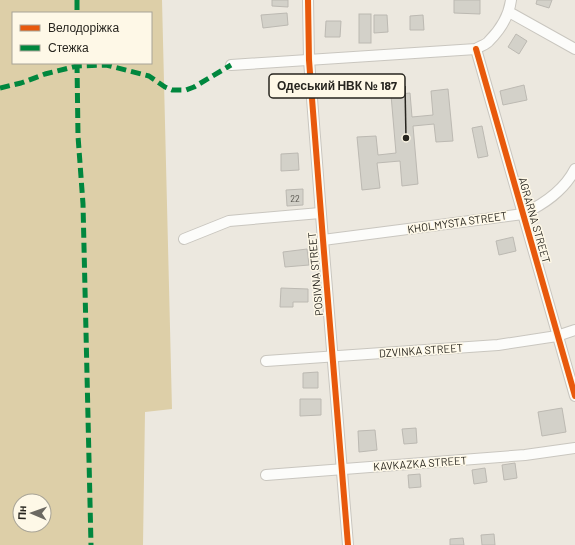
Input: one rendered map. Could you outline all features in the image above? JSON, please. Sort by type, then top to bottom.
[{"type":"street","name":"POSIVNA STREET","points":[[308,0],[309,60],[320,213],[348,545]]},
{"type":"street","points":[[231,64],[476,49],[488,42],[509,12],[511,0]]},
{"type":"street","points":[[509,12],[575,49]]},
{"type":"street","name":"AGRARNA STREET","points":[[476,49],[575,396]]},
{"type":"street","name":"KHOLMYSTA STREET","points":[[323,240],[523,214],[540,206],[556,193],[574,173]]},
{"type":"street","points":[[184,239],[229,221],[320,213]]},
{"type":"street","name":"DZVINKA STREET","points":[[266,361],[498,345],[557,336],[575,330]]},
{"type":"street","name":"KAVKAZKA STREET","points":[[266,475],[525,455],[575,448]]},
{"type":"shaded area","points":[[0,0],[162,0],[172,409],[145,412],[143,545],[0,545]]},
{"type":"building","points":[[272,0],[288,0],[288,7],[272,6]]},
{"type":"building","points":[[454,0],[480,0],[480,14],[454,13]]},
{"type":"building","points":[[537,0],[552,0],[549,8],[536,4]]},
{"type":"building","points":[[287,13],[288,25],[263,28],[261,15]]},
{"type":"building","points":[[359,14],[371,14],[371,43],[359,43]]},
{"type":"building","points":[[374,15],[387,15],[388,32],[374,33]]},
{"type":"building","points":[[423,15],[424,30],[410,30],[410,16]]},
{"type":"building","points":[[326,21],[341,21],[340,37],[325,37]]},
{"type":"building","points":[[516,34],[527,41],[519,54],[508,47]]},
{"type":"building","points":[[524,85],[527,100],[503,105],[500,91]]},
{"type":"building","points":[[448,89],[453,141],[436,142],[434,124],[413,126],[418,184],[402,186],[400,161],[377,163],[380,188],[362,190],[357,137],[376,136],[378,155],[396,153],[391,95],[410,93],[412,117],[433,115],[431,91]]},
{"type":"building","points":[[482,126],[488,156],[478,158],[472,128]]},
{"type":"building","points":[[298,153],[299,170],[281,171],[281,154]]},
{"type":"building","points":[[303,189],[303,205],[287,206],[286,190]]},
{"type":"building","points":[[513,237],[516,251],[499,255],[496,241]]},
{"type":"building","points":[[307,249],[309,265],[285,267],[283,252]]},
{"type":"building","points":[[281,288],[308,289],[308,302],[293,302],[293,307],[280,307]]},
{"type":"building","points":[[318,372],[318,388],[303,388],[303,373]]},
{"type":"building","points":[[300,399],[321,399],[321,415],[300,416]]},
{"type":"building","points":[[562,408],[566,432],[542,436],[538,412]]},
{"type":"building","points":[[416,428],[417,443],[404,444],[402,429]]},
{"type":"building","points":[[375,430],[377,450],[359,452],[358,431]]},
{"type":"building","points":[[515,463],[517,478],[504,480],[502,465]]},
{"type":"building","points":[[485,468],[487,482],[474,484],[472,470]]},
{"type":"building","points":[[420,474],[421,487],[409,488],[408,475]]},
{"type":"building","points":[[494,534],[495,545],[482,545],[481,535]]},
{"type":"building","points":[[463,538],[464,545],[450,545],[450,539]]},
{"type":"marked path","points":[[77,0],[77,12]]},
{"type":"marked path","points":[[77,64],[78,136],[83,204],[91,545]]},
{"type":"marked path","points":[[0,88],[77,66],[106,65],[149,76],[172,90],[186,90],[194,87],[231,65]]},
{"type":"cycle path","points":[[308,0],[309,60],[348,545]]},
{"type":"cycle path","points":[[476,49],[575,396]]},
{"type":"place","name":"Одеський НВК № 187","points":[[406,138]]}]
